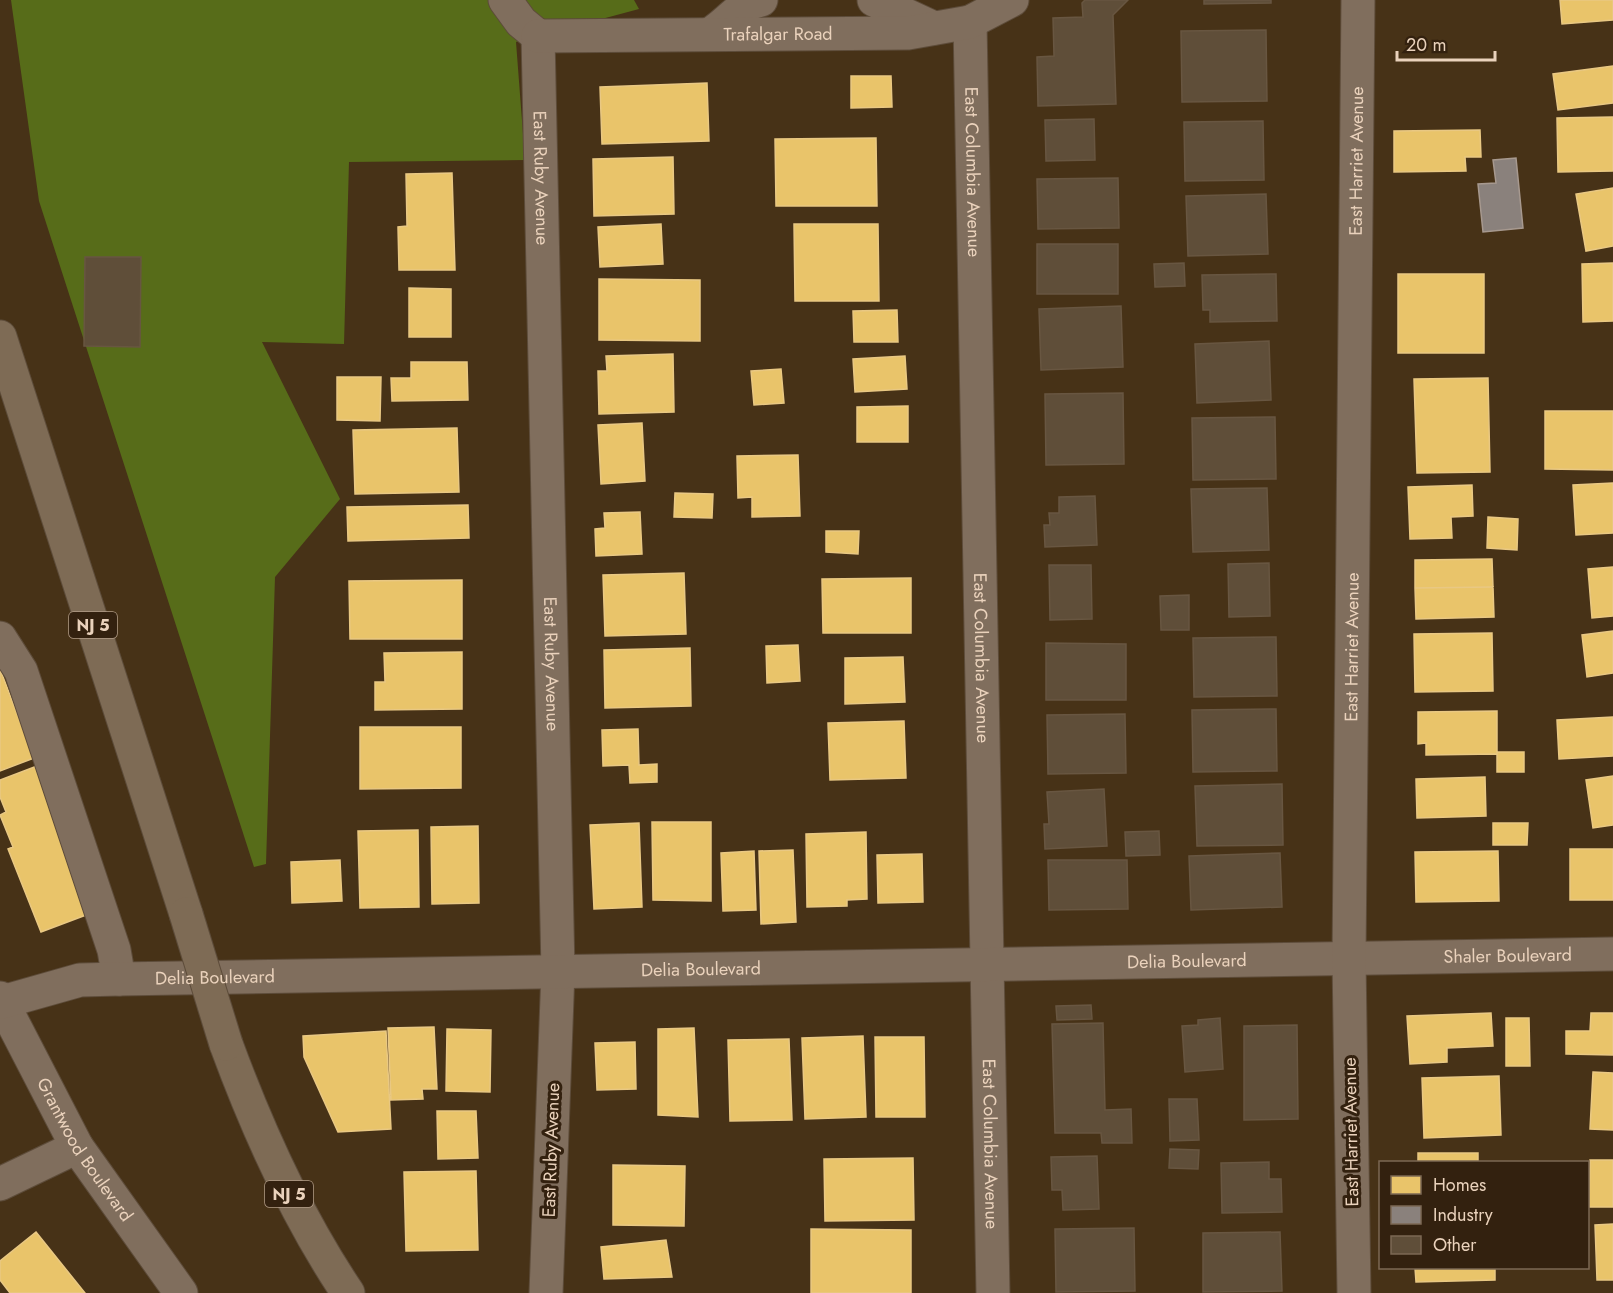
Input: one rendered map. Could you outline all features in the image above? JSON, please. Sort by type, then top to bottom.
[{"type":"main road","name":"NJ 5","points":[[0,337],[242,1088],[292,1200],[348,1293]]},
{"type":"street","points":[[505,0],[521,22],[538,36]]},
{"type":"street","points":[[710,34],[729,22],[740,9],[761,0]]},
{"type":"street","points":[[874,0],[934,28]]},
{"type":"street","name":"Trafalgar Road","points":[[538,36],[908,33],[970,22],[1012,0]]},
{"type":"street","name":"East Harriet Avenue","points":[[1354,1293],[1348,959],[1358,0]]},
{"type":"street","name":"East Columbia Avenue","points":[[970,22],[993,1293]]},
{"type":"street","name":"East Ruby Avenue","points":[[538,36],[558,971],[546,1293]]},
{"type":"street","points":[[0,638],[21,671],[114,950],[120,978]]},
{"type":"street","name":"Shaler Boulevard","points":[[1401,956],[1613,954]]},
{"type":"street","name":"Delia Boulevard","points":[[1,1000],[80,980],[120,978],[1348,959],[1401,956]]},
{"type":"street","name":"Grantwood Boulevard","points":[[1,1000],[77,1147],[181,1293]]},
{"type":"street","points":[[0,1184],[77,1147]]},
{"type":"green space","points":[[11,0],[634,0],[639,9],[516,42],[525,160],[349,162],[344,344],[262,342],[340,499],[275,577],[266,864],[254,867],[39,201]]},
{"type":"building: Homes","points":[[1560,0],[1613,0],[1613,20],[1562,24]]},
{"type":"building: Homes","points":[[1613,66],[1613,103],[1558,110],[1553,74]]},
{"type":"building: Homes","points":[[851,76],[891,76],[892,107],[851,108]]},
{"type":"building: Homes","points":[[707,83],[709,141],[602,144],[600,87]]},
{"type":"building: Homes","points":[[1613,117],[1613,171],[1558,172],[1557,118]]},
{"type":"building: Homes","points":[[1480,130],[1481,157],[1465,157],[1466,171],[1394,172],[1394,131]]},
{"type":"building: Homes","points":[[876,138],[877,206],[776,206],[775,139]]},
{"type":"building: Homes","points":[[673,157],[674,214],[594,216],[593,159]]},
{"type":"building: Homes","points":[[452,173],[455,270],[399,270],[398,227],[407,226],[406,174]]},
{"type":"building: Homes","points":[[1613,188],[1613,246],[1586,251],[1576,194]]},
{"type":"building: Homes","points":[[661,224],[663,264],[600,267],[598,227]]},
{"type":"building: Homes","points":[[794,224],[878,224],[879,301],[795,301]]},
{"type":"building: Homes","points":[[1613,263],[1613,321],[1583,322],[1582,264]]},
{"type":"building: Homes","points":[[1398,274],[1484,274],[1484,353],[1398,353]]},
{"type":"building: Homes","points":[[599,279],[700,280],[700,341],[599,340]]},
{"type":"building: Homes","points":[[409,288],[451,289],[451,337],[409,337]]},
{"type":"building: Homes","points":[[897,310],[898,342],[854,342],[853,311]]},
{"type":"building: Homes","points":[[673,354],[674,412],[599,414],[598,371],[607,371],[606,356]]},
{"type":"building: Homes","points":[[905,356],[907,389],[855,392],[853,359]]},
{"type":"building: Homes","points":[[411,362],[467,362],[468,400],[392,401],[391,378],[411,378]]},
{"type":"building: Homes","points":[[781,369],[784,403],[754,405],[751,371]]},
{"type":"building: Homes","points":[[337,377],[381,377],[380,421],[337,420]]},
{"type":"building: Homes","points":[[1488,378],[1490,472],[1417,473],[1414,379]]},
{"type":"building: Homes","points":[[908,406],[908,442],[857,442],[857,407]]},
{"type":"building: Homes","points":[[1545,411],[1613,411],[1613,470],[1545,469]]},
{"type":"building: Homes","points":[[642,423],[645,481],[601,484],[598,425]]},
{"type":"building: Homes","points":[[457,428],[459,492],[355,494],[353,430]]},
{"type":"building: Homes","points":[[798,455],[800,516],[752,517],[752,497],[738,498],[737,456]]},
{"type":"building: Homes","points":[[1613,483],[1613,533],[1576,535],[1573,485]]},
{"type":"building: Homes","points":[[1472,485],[1473,516],[1451,517],[1452,538],[1410,539],[1408,487]]},
{"type":"building: Homes","points":[[675,493],[713,494],[712,518],[674,517]]},
{"type":"building: Homes","points":[[468,505],[469,538],[348,541],[347,507]]},
{"type":"building: Homes","points":[[640,512],[642,554],[596,556],[595,529],[605,528],[604,513]]},
{"type":"building: Homes","points":[[1488,517],[1518,519],[1517,550],[1487,548]]},
{"type":"building: Homes","points":[[826,531],[859,531],[858,554],[826,552]]},
{"type":"building: Homes","points":[[1492,559],[1493,587],[1415,588],[1415,560]]},
{"type":"building: Homes","points":[[1613,567],[1613,616],[1592,618],[1588,569]]},
{"type":"building: Homes","points":[[684,573],[686,634],[605,636],[603,575]]},
{"type":"building: Homes","points":[[911,578],[911,633],[823,633],[822,579]]},
{"type":"building: Homes","points":[[462,580],[462,639],[350,639],[349,581]]},
{"type":"building: Homes","points":[[1493,587],[1494,617],[1416,619],[1415,588]]},
{"type":"building: Homes","points":[[1613,631],[1613,673],[1587,677],[1582,635]]},
{"type":"building: Homes","points":[[1492,633],[1493,691],[1415,692],[1414,634]]},
{"type":"building: Homes","points":[[798,645],[800,681],[767,683],[766,646]]},
{"type":"building: Homes","points":[[690,648],[691,706],[605,708],[604,650]]},
{"type":"building: Homes","points":[[462,652],[462,709],[375,710],[375,682],[385,682],[384,653]]},
{"type":"building: Homes","points":[[903,657],[905,702],[845,704],[845,658]]},
{"type":"building: Homes","points":[[0,669],[34,758],[0,771]]},
{"type":"building: Homes","points":[[1497,711],[1497,752],[1524,752],[1524,772],[1497,772],[1497,754],[1426,755],[1426,743],[1418,744],[1418,712]]},
{"type":"building: Homes","points":[[1613,717],[1613,756],[1559,759],[1557,720]]},
{"type":"building: Homes","points":[[904,721],[906,778],[830,780],[828,723]]},
{"type":"building: Homes","points":[[360,727],[461,727],[461,788],[360,789]]},
{"type":"building: Homes","points":[[638,729],[639,765],[657,764],[657,782],[630,783],[629,765],[603,766],[602,730]]},
{"type":"building: Homes","points":[[37,766],[94,912],[41,932],[8,849],[13,847],[0,815],[6,812],[0,797],[0,780]]},
{"type":"building: Homes","points":[[1613,776],[1613,825],[1593,828],[1586,780]]},
{"type":"building: Homes","points":[[1485,777],[1486,816],[1417,818],[1416,779]]},
{"type":"building: Homes","points":[[652,822],[711,822],[711,901],[653,900]]},
{"type":"building: Homes","points":[[639,823],[642,907],[594,909],[590,825]]},
{"type":"building: Homes","points":[[1493,823],[1528,823],[1527,845],[1493,845]]},
{"type":"building: Homes","points":[[478,826],[479,903],[432,904],[431,827]]},
{"type":"building: Homes","points":[[418,830],[419,907],[360,908],[358,831]]},
{"type":"building: Homes","points":[[866,832],[867,899],[847,900],[847,906],[807,907],[806,834]]},
{"type":"building: Homes","points":[[1570,849],[1613,849],[1613,900],[1570,900]]},
{"type":"building: Homes","points":[[793,850],[796,922],[761,924],[759,851]]},
{"type":"building: Homes","points":[[754,851],[756,910],[723,911],[721,853]]},
{"type":"building: Homes","points":[[1498,851],[1499,901],[1416,902],[1415,852]]},
{"type":"building: Homes","points":[[922,854],[923,902],[878,903],[877,855]]},
{"type":"building: Homes","points":[[340,860],[342,901],[292,903],[291,862]]},
{"type":"building: Homes","points":[[1491,1013],[1493,1046],[1447,1048],[1447,1062],[1410,1064],[1407,1016]]},
{"type":"building: Homes","points":[[1591,1013],[1613,1013],[1613,1055],[1566,1054],[1566,1031],[1590,1031]]},
{"type":"building: Homes","points":[[1506,1018],[1529,1018],[1530,1066],[1506,1066]]},
{"type":"building: Homes","points":[[434,1027],[437,1089],[422,1089],[423,1099],[391,1100],[388,1028]]},
{"type":"building: Homes","points":[[694,1028],[698,1117],[658,1115],[658,1029]]},
{"type":"building: Homes","points":[[447,1029],[491,1030],[490,1092],[446,1091]]},
{"type":"building: Homes","points":[[386,1031],[391,1129],[338,1132],[304,1057],[303,1036]]},
{"type":"building: Homes","points":[[863,1036],[866,1117],[805,1119],[802,1038]]},
{"type":"building: Homes","points":[[875,1037],[924,1037],[925,1117],[876,1117]]},
{"type":"building: Homes","points":[[789,1039],[792,1120],[730,1121],[728,1040]]},
{"type":"building: Homes","points":[[635,1042],[636,1089],[597,1090],[595,1043]]},
{"type":"building: Homes","points":[[1593,1072],[1613,1073],[1613,1130],[1590,1129]]},
{"type":"building: Homes","points":[[1499,1076],[1501,1135],[1424,1138],[1422,1078]]},
{"type":"building: Homes","points":[[437,1111],[476,1111],[478,1158],[438,1159]]},
{"type":"building: Homes","points":[[1418,1153],[1478,1153],[1478,1161],[1418,1161]]},
{"type":"building: Homes","points":[[913,1158],[914,1220],[825,1221],[824,1159]]},
{"type":"building: Homes","points":[[1590,1160],[1613,1160],[1613,1207],[1589,1207]]},
{"type":"building: Homes","points":[[613,1165],[685,1166],[684,1226],[613,1225]]},
{"type":"building: Homes","points":[[476,1171],[478,1250],[406,1251],[404,1172]]},
{"type":"building: Homes","points":[[1613,1224],[1613,1280],[1597,1280],[1595,1225]]},
{"type":"building: Homes","points":[[811,1229],[911,1230],[911,1293],[811,1293]]},
{"type":"building: Homes","points":[[36,1232],[85,1293],[10,1293],[0,1280],[0,1261]]},
{"type":"building: Homes","points":[[666,1240],[672,1277],[604,1279],[601,1247]]},
{"type":"building: Homes","points":[[1415,1269],[1495,1269],[1495,1280],[1416,1282]]},
{"type":"building: Industry","points":[[1516,158],[1523,228],[1483,232],[1478,184],[1496,183],[1493,160]]},
{"type":"building: Other","points":[[1085,0],[1128,0],[1113,15],[1116,104],[1038,106],[1037,57],[1054,56],[1053,18],[1083,17],[1082,3]]},
{"type":"building: Other","points":[[1204,0],[1271,0],[1271,3],[1204,4]]},
{"type":"building: Other","points":[[1266,30],[1267,101],[1182,102],[1181,31]]},
{"type":"building: Other","points":[[1094,119],[1095,160],[1046,161],[1045,120]]},
{"type":"building: Other","points":[[1263,121],[1264,180],[1185,181],[1184,122]]},
{"type":"building: Other","points":[[1118,178],[1119,228],[1038,229],[1037,179]]},
{"type":"building: Other","points":[[1266,194],[1268,254],[1188,256],[1186,196]]},
{"type":"building: Other","points":[[1037,244],[1118,244],[1118,294],[1037,294]]},
{"type":"building: Other","points":[[85,257],[141,257],[140,347],[84,346]]},
{"type":"building: Other","points":[[1184,263],[1185,286],[1155,287],[1154,264]]},
{"type":"building: Other","points":[[1276,274],[1277,321],[1210,322],[1210,310],[1203,310],[1202,275]]},
{"type":"building: Other","points":[[1121,306],[1123,367],[1041,370],[1039,309]]},
{"type":"building: Other","points":[[1269,341],[1271,400],[1197,403],[1195,344]]},
{"type":"building: Other","points":[[1123,393],[1124,464],[1046,465],[1045,394]]},
{"type":"building: Other","points":[[1275,417],[1276,479],[1193,480],[1192,418]]},
{"type":"building: Other","points":[[1267,488],[1269,550],[1193,552],[1191,489]]},
{"type":"building: Other","points":[[1095,496],[1097,545],[1045,547],[1044,525],[1050,525],[1049,513],[1059,513],[1059,497]]},
{"type":"building: Other","points":[[1269,563],[1270,616],[1229,617],[1228,564]]},
{"type":"building: Other","points":[[1049,565],[1091,565],[1092,619],[1050,620]]},
{"type":"building: Other","points":[[1189,595],[1189,630],[1161,630],[1160,596]]},
{"type":"building: Other","points":[[1276,637],[1277,696],[1194,697],[1193,638]]},
{"type":"building: Other","points":[[1046,643],[1126,644],[1126,700],[1046,700]]},
{"type":"building: Other","points":[[1276,709],[1277,771],[1193,772],[1192,710]]},
{"type":"building: Other","points":[[1125,714],[1126,773],[1048,774],[1047,715]]},
{"type":"building: Other","points":[[1282,784],[1283,845],[1197,846],[1195,786]]},
{"type":"building: Other","points":[[1104,789],[1107,846],[1045,849],[1044,824],[1049,824],[1047,792]]},
{"type":"building: Other","points":[[1159,831],[1160,855],[1126,856],[1125,832]]},
{"type":"building: Other","points":[[1280,853],[1282,907],[1191,910],[1189,856]]},
{"type":"building: Other","points":[[1048,860],[1127,860],[1128,909],[1049,910]]},
{"type":"building: Other","points":[[1091,1005],[1092,1019],[1057,1020],[1056,1006]]},
{"type":"building: Other","points":[[1220,1018],[1223,1069],[1185,1072],[1182,1026],[1198,1025],[1198,1020]]},
{"type":"building: Other","points":[[1103,1023],[1105,1110],[1131,1109],[1132,1143],[1102,1143],[1101,1133],[1055,1133],[1052,1024]]},
{"type":"building: Other","points":[[1297,1025],[1298,1119],[1244,1120],[1244,1026]]},
{"type":"building: Other","points":[[1169,1099],[1197,1099],[1199,1140],[1170,1141]]},
{"type":"building: Other","points":[[1170,1149],[1199,1150],[1198,1169],[1169,1168]]},
{"type":"building: Other","points":[[1097,1156],[1099,1209],[1063,1210],[1062,1190],[1052,1190],[1051,1157]]},
{"type":"building: Other","points":[[1269,1162],[1269,1179],[1281,1179],[1282,1212],[1222,1213],[1221,1163]]},
{"type":"building: Other","points":[[1134,1228],[1135,1291],[1056,1292],[1055,1229]]},
{"type":"building: Other","points":[[1280,1232],[1282,1291],[1203,1292],[1203,1233]]}]
